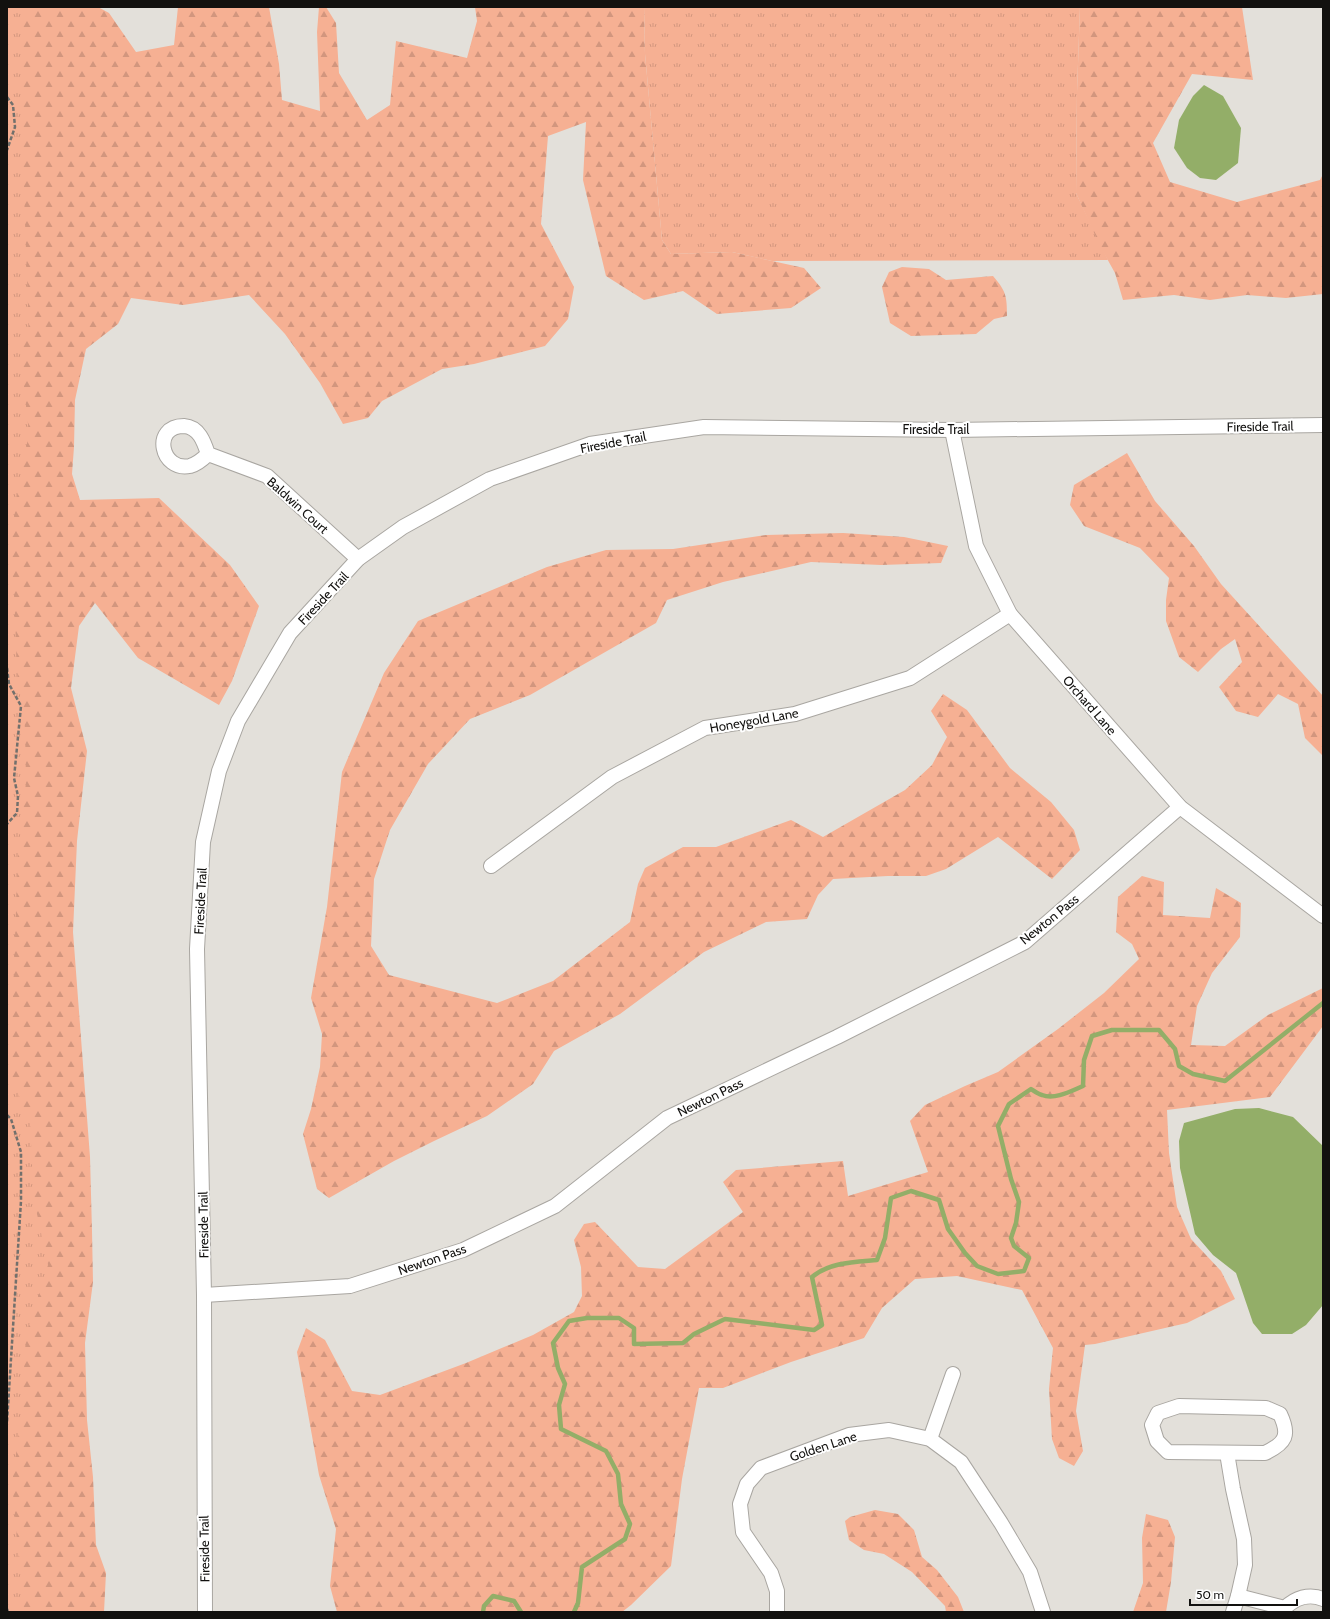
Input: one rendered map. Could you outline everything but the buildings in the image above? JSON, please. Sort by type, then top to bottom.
[{"type":"street","name":"Fireside Trail","points":[[205,1612],[204,1295],[197,949],[205,835],[219,771],[238,721],[290,633],[358,559],[403,527],[490,479],[590,444],[704,427],[952,430],[1323,425]]},
{"type":"street","name":"Orchard Lane","points":[[952,430],[976,546],[1010,614],[1180,807],[1323,916]]},
{"type":"street","name":"Baldwin Court","points":[[208,454],[267,476],[358,559]]},
{"type":"street","name":"Honeygold Lane","points":[[491,866],[612,776],[705,728],[795,714],[910,678],[1010,614]]},
{"type":"street","name":"Newton Pass","points":[[204,1295],[350,1286],[463,1250],[554,1206],[666,1118],[836,1037],[1025,942],[1180,807]]},
{"type":"street","points":[[930,1439],[953,1374]]},
{"type":"street","points":[[1179,1406],[1266,1408],[1280,1414],[1286,1426],[1284,1439],[1276,1448],[1265,1453],[1227,1453],[1168,1452],[1157,1441],[1152,1425],[1158,1413],[1179,1406]]},
{"type":"street","name":"Golden Lane","points":[[777,1612],[777,1591],[771,1573],[743,1532],[740,1504],[747,1484],[762,1468],[849,1435],[888,1430],[930,1439],[961,1462],[1030,1572],[1043,1612]]},
{"type":"street","points":[[1227,1453],[1244,1539],[1245,1565],[1233,1612]]},
{"type":"street","points":[[1238,1596],[1286,1610],[1293,1600],[1315,1595],[1323,1599]]},
{"type":"path","points":[[7,97],[13,105],[15,127],[7,150]]},
{"type":"path","points":[[7,668],[9,684],[22,706],[14,778],[18,796],[17,813],[7,824]]},
{"type":"path","points":[[7,1115],[11,1119],[20,1152],[21,1201],[7,1422]]},
{"type":"green space","points":[[7,7],[28,7],[58,1612],[7,1612]]},
{"type":"green space","points":[[21,7],[98,7],[109,13],[136,52],[174,45],[178,7],[269,7],[279,64],[282,100],[320,111],[317,32],[319,7],[326,7],[336,23],[339,73],[367,120],[390,105],[396,41],[467,58],[477,21],[475,7],[644,7],[645,54],[662,240],[671,254],[732,252],[804,268],[821,288],[791,308],[717,314],[683,291],[644,300],[606,276],[583,180],[586,122],[548,136],[541,224],[574,287],[568,319],[545,346],[474,364],[442,369],[382,401],[368,418],[343,424],[320,383],[285,334],[249,295],[183,305],[131,298],[118,324],[86,349],[75,400],[72,474],[80,500],[159,498],[230,565],[259,606],[232,681],[219,705],[138,658],[95,603],[79,626],[71,688],[87,751],[77,841],[73,932],[90,1157],[93,1282],[85,1343],[87,1420],[93,1477],[96,1545],[106,1573],[104,1612],[24,1612],[12,1483],[21,1418],[26,1335],[48,1265],[34,1200],[30,1124],[10,1074],[18,856],[26,782],[25,728],[17,672],[14,589],[10,553],[16,501],[29,433],[20,351],[29,334],[23,166]]},
{"type":"green space","points":[[644,7],[1080,7],[1076,193],[1108,260],[772,261],[732,252],[671,254],[662,240],[645,54]]},
{"type":"green space","points":[[1080,7],[1242,7],[1253,80],[1192,74],[1153,143],[1170,182],[1237,202],[1320,180],[1323,174],[1323,294],[1286,298],[1247,295],[1210,300],[1174,295],[1123,300],[1115,273],[1100,246],[1076,193]]},
{"type":"green space","points":[[902,267],[929,269],[946,280],[993,276],[1005,294],[1007,316],[994,319],[976,334],[911,336],[890,323],[882,287],[889,272]]},
{"type":"green space","points":[[1127,453],[1155,501],[1194,546],[1221,584],[1323,696],[1323,756],[1305,738],[1298,704],[1278,694],[1258,717],[1236,711],[1219,687],[1242,662],[1235,639],[1221,649],[1198,672],[1179,657],[1166,621],[1166,600],[1169,578],[1140,548],[1084,526],[1070,505],[1074,485]]},
{"type":"green space","points":[[843,533],[904,537],[948,546],[941,563],[881,565],[811,562],[723,582],[667,600],[656,623],[530,695],[470,719],[428,764],[390,830],[374,879],[371,946],[389,975],[497,1003],[553,981],[630,922],[638,884],[645,868],[683,847],[716,847],[791,820],[823,837],[905,790],[932,765],[947,737],[931,711],[943,694],[967,710],[1010,768],[1051,802],[1074,830],[1080,850],[1052,879],[998,837],[946,869],[926,876],[888,876],[833,879],[818,895],[807,919],[766,922],[704,952],[620,1014],[554,1051],[533,1084],[487,1116],[394,1161],[329,1198],[317,1189],[303,1134],[311,1109],[320,1067],[322,1034],[311,998],[327,907],[342,772],[384,673],[418,621],[547,567],[606,550],[673,549],[766,535]]},
{"type":"green space","points":[[1142,876],[1164,882],[1163,915],[1210,918],[1216,888],[1241,903],[1240,937],[1212,973],[1197,1006],[1191,1045],[1225,1046],[1268,1015],[1323,988],[1323,1026],[1270,1097],[1167,1110],[1169,1153],[1177,1207],[1191,1239],[1221,1271],[1235,1299],[1187,1323],[1085,1345],[1076,1411],[1083,1451],[1074,1466],[1059,1458],[1052,1439],[1049,1389],[1053,1348],[1022,1290],[957,1276],[915,1279],[882,1308],[864,1338],[791,1362],[723,1388],[699,1388],[682,1479],[671,1566],[622,1612],[337,1612],[330,1586],[336,1529],[319,1475],[297,1352],[306,1328],[325,1340],[352,1391],[380,1395],[466,1363],[533,1335],[574,1312],[582,1296],[581,1267],[574,1240],[584,1224],[595,1222],[638,1267],[665,1269],[743,1212],[723,1182],[736,1170],[843,1161],[848,1196],[928,1172],[910,1121],[925,1105],[998,1072],[1058,1029],[1104,993],[1139,959],[1132,944],[1116,932],[1118,897]]},
{"type":"green space","points":[[875,1510],[898,1514],[914,1530],[922,1557],[937,1570],[958,1597],[964,1612],[946,1612],[945,1606],[912,1572],[884,1554],[864,1550],[849,1540],[845,1521],[850,1517]]},
{"type":"green space","points":[[1146,1514],[1168,1520],[1175,1537],[1171,1582],[1166,1612],[1133,1612],[1143,1583],[1142,1538]]},
{"type":"shaded area","points":[[1204,85],[1223,96],[1241,128],[1238,163],[1216,180],[1200,178],[1187,168],[1174,148],[1179,120],[1193,96]]},
{"type":"shaded area","points":[[1259,1108],[1293,1117],[1323,1146],[1323,1305],[1306,1325],[1292,1334],[1262,1334],[1253,1323],[1236,1273],[1213,1255],[1195,1234],[1180,1168],[1179,1141],[1184,1123],[1235,1109]]},
{"type":"waterway","points":[[574,1612],[578,1603],[582,1567],[625,1539],[630,1524],[621,1504],[618,1474],[606,1451],[561,1429],[559,1405],[565,1384],[558,1368],[553,1343],[569,1321],[587,1318],[619,1318],[634,1328],[634,1344],[683,1343],[694,1334],[725,1319],[814,1330],[822,1325],[812,1277],[827,1268],[852,1262],[877,1260],[885,1238],[891,1198],[911,1191],[939,1200],[948,1229],[965,1253],[977,1266],[998,1274],[1024,1271],[1029,1258],[1014,1246],[1011,1238],[1016,1223],[1019,1202],[1011,1179],[998,1126],[1009,1104],[1031,1089],[1041,1095],[1058,1096],[1083,1086],[1084,1060],[1092,1036],[1112,1030],[1159,1030],[1175,1049],[1179,1066],[1193,1074],[1225,1081],[1323,1003]]},
{"type":"waterway","points":[[483,1612],[484,1606],[493,1596],[514,1601],[521,1612]]}]
